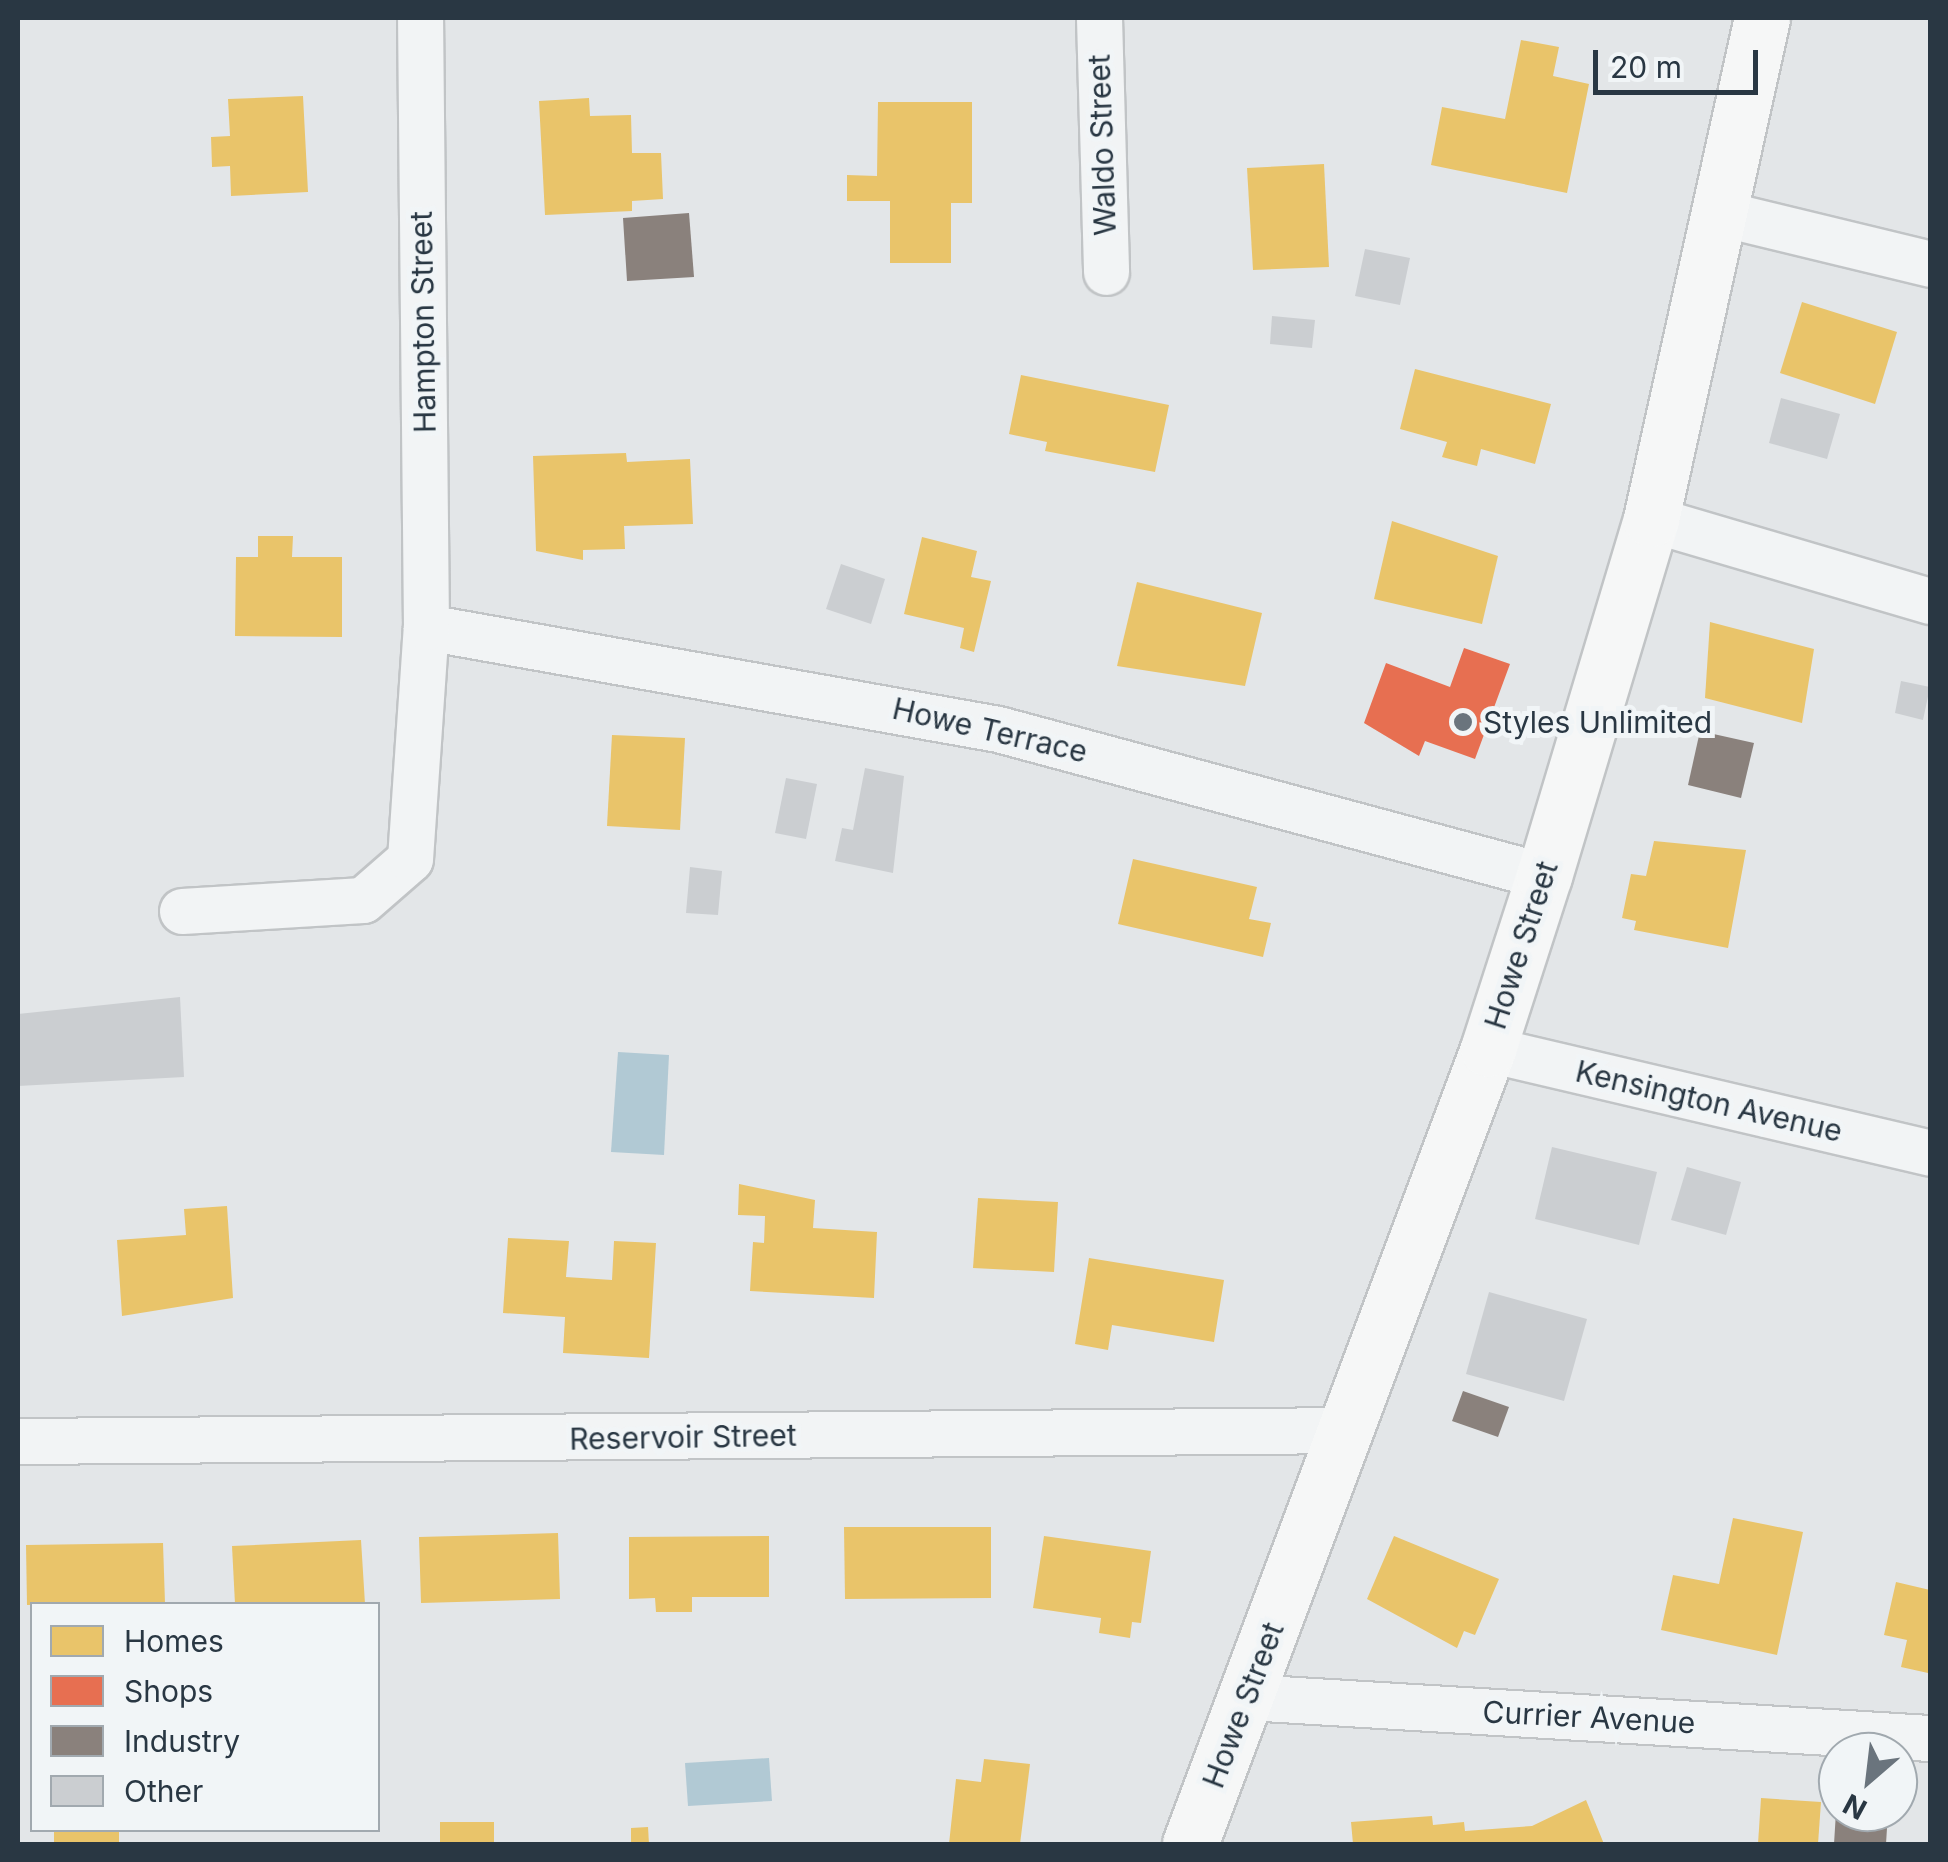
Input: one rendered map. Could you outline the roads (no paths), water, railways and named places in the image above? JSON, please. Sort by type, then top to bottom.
[{"type":"main road","name":"Howe Street","points":[[1190,1844],[1488,1049],[1544,876],[1650,519],[1724,214],[1762,18]]},
{"type":"street","name":"Hampton Street","points":[[182,911],[362,900],[410,859],[426,627],[420,18]]},
{"type":"street","name":"Waldo Street","points":[[1099,18],[1106,272]]},
{"type":"street","points":[[1724,214],[1930,264]]},
{"type":"street","points":[[1650,519],[1930,602]]},
{"type":"street","name":"Howe Terrace","points":[[426,627],[998,728],[1544,876]]},
{"type":"street","name":"Kensington Avenue","points":[[1488,1049],[1930,1153]]},
{"type":"street","name":"Reservoir Street","points":[[18,1440],[1348,1430]]},
{"type":"street","name":"Currier Avenue","points":[[1246,1697],[1930,1738]]},
{"type":"water","points":[[618,1052],[669,1055],[664,1155],[611,1152]]},
{"type":"water","points":[[769,1758],[772,1801],[688,1806],[685,1763]]},
{"type":"place","name":"Styles Unlimited","points":[[1463,722]]}]
